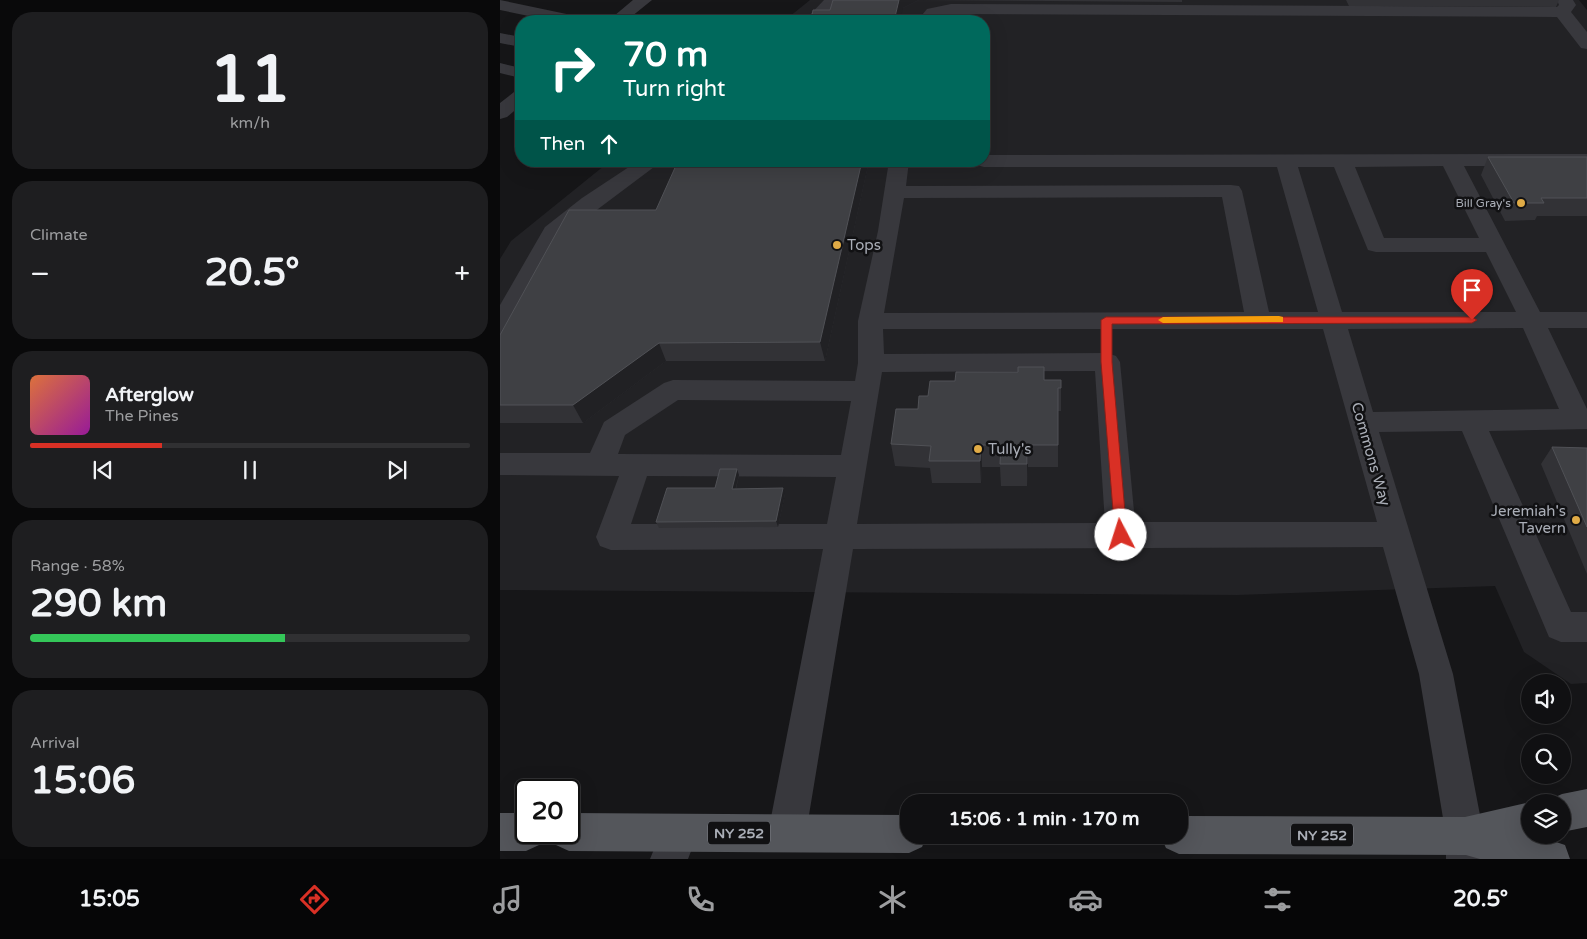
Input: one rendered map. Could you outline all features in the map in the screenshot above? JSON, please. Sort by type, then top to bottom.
[{"type":"main road","points":[[1571,811],[1587,808]]},
{"type":"main road","name":"NY 252","points":[[1465,847],[1521,825]]},
{"type":"main road","points":[[500,832],[515,832]]},
{"type":"main road","name":"NY 252","points":[[580,833],[674,846],[787,833],[900,834]]},
{"type":"main road","name":"NY 252","points":[[1188,835],[1465,847],[1550,859]]},
{"type":"street","points":[[624,15],[644,0]]},
{"type":"street","points":[[818,15],[834,0]]},
{"type":"street","points":[[500,5],[548,15]]},
{"type":"street","points":[[930,15],[946,10],[970,9],[1563,6],[1587,44]]},
{"type":"street","points":[[500,38],[515,41]]},
{"type":"street","points":[[501,110],[515,100]]},
{"type":"street","name":"Commons Way","points":[[1286,160],[1436,674],[1465,847]]},
{"type":"street","points":[[1342,160],[1376,245],[1493,245]]},
{"type":"street","points":[[1362,422],[1582,419],[1450,160]]},
{"type":"street","points":[[990,161],[1587,160]]},
{"type":"street","points":[[1132,161],[1134,192]]},
{"type":"street","points":[[500,327],[553,232],[590,203],[643,167]]},
{"type":"street","points":[[787,833],[869,377],[870,321],[889,231],[898,167]]},
{"type":"street","points":[[893,192],[1231,191],[1258,320]]},
{"type":"street","points":[[1106,320],[1107,362],[1121,535]]},
{"type":"street","points":[[870,321],[1587,320]]},
{"type":"street","points":[[599,464],[614,428],[674,390],[1107,362]]},
{"type":"street","points":[[1471,420],[1561,627],[1587,627]]},
{"type":"street","points":[[500,464],[853,466]]},
{"type":"street","points":[[637,465],[610,537],[1395,534]]},
{"type":"shaded area","points":[[810,0],[1579,0],[1587,10],[1587,683],[1571,684],[1571,674],[1556,674],[1524,652],[1495,586],[1237,595],[500,590],[500,259],[511,241],[603,167],[990,167],[990,15],[791,15]]},
{"type":"building","points":[[833,0],[899,0],[895,15],[812,15],[813,10],[830,10]]},
{"type":"building","points":[[1488,157],[1587,157],[1587,198],[1541,198],[1544,203],[1514,203]]},
{"type":"building","points":[[675,167],[861,167],[820,342],[659,343],[573,405],[500,405],[500,335],[569,210],[656,210]]},
{"type":"building","name":"Tully's","points":[[1018,367],[1044,367],[1044,380],[1061,380],[1061,388],[1058,388],[1058,445],[1027,445],[1027,464],[1000,464],[1001,445],[981,445],[980,461],[929,461],[931,446],[891,444],[896,409],[918,409],[919,396],[928,396],[930,381],[955,381],[956,372],[1018,372]]},
{"type":"building","points":[[1552,447],[1587,448],[1587,527]]},
{"type":"building","points":[[720,469],[737,469],[732,489],[783,488],[776,521],[656,522],[667,488],[715,488]]},
{"type":"slow traffic","points":[[1163,320],[1279,320]]},
{"type":"place","name":"Bill Gray's","points":[[1521,203]]},
{"type":"place","name":"Tops","points":[[837,245]]},
{"type":"place","name":"Tully's","points":[[978,449]]},
{"type":"place","name":"Jeremiah's Tavern","points":[[1576,520]]},
{"type":"route","points":[[1121,535],[1107,362],[1106,320],[1472,320]]}]
